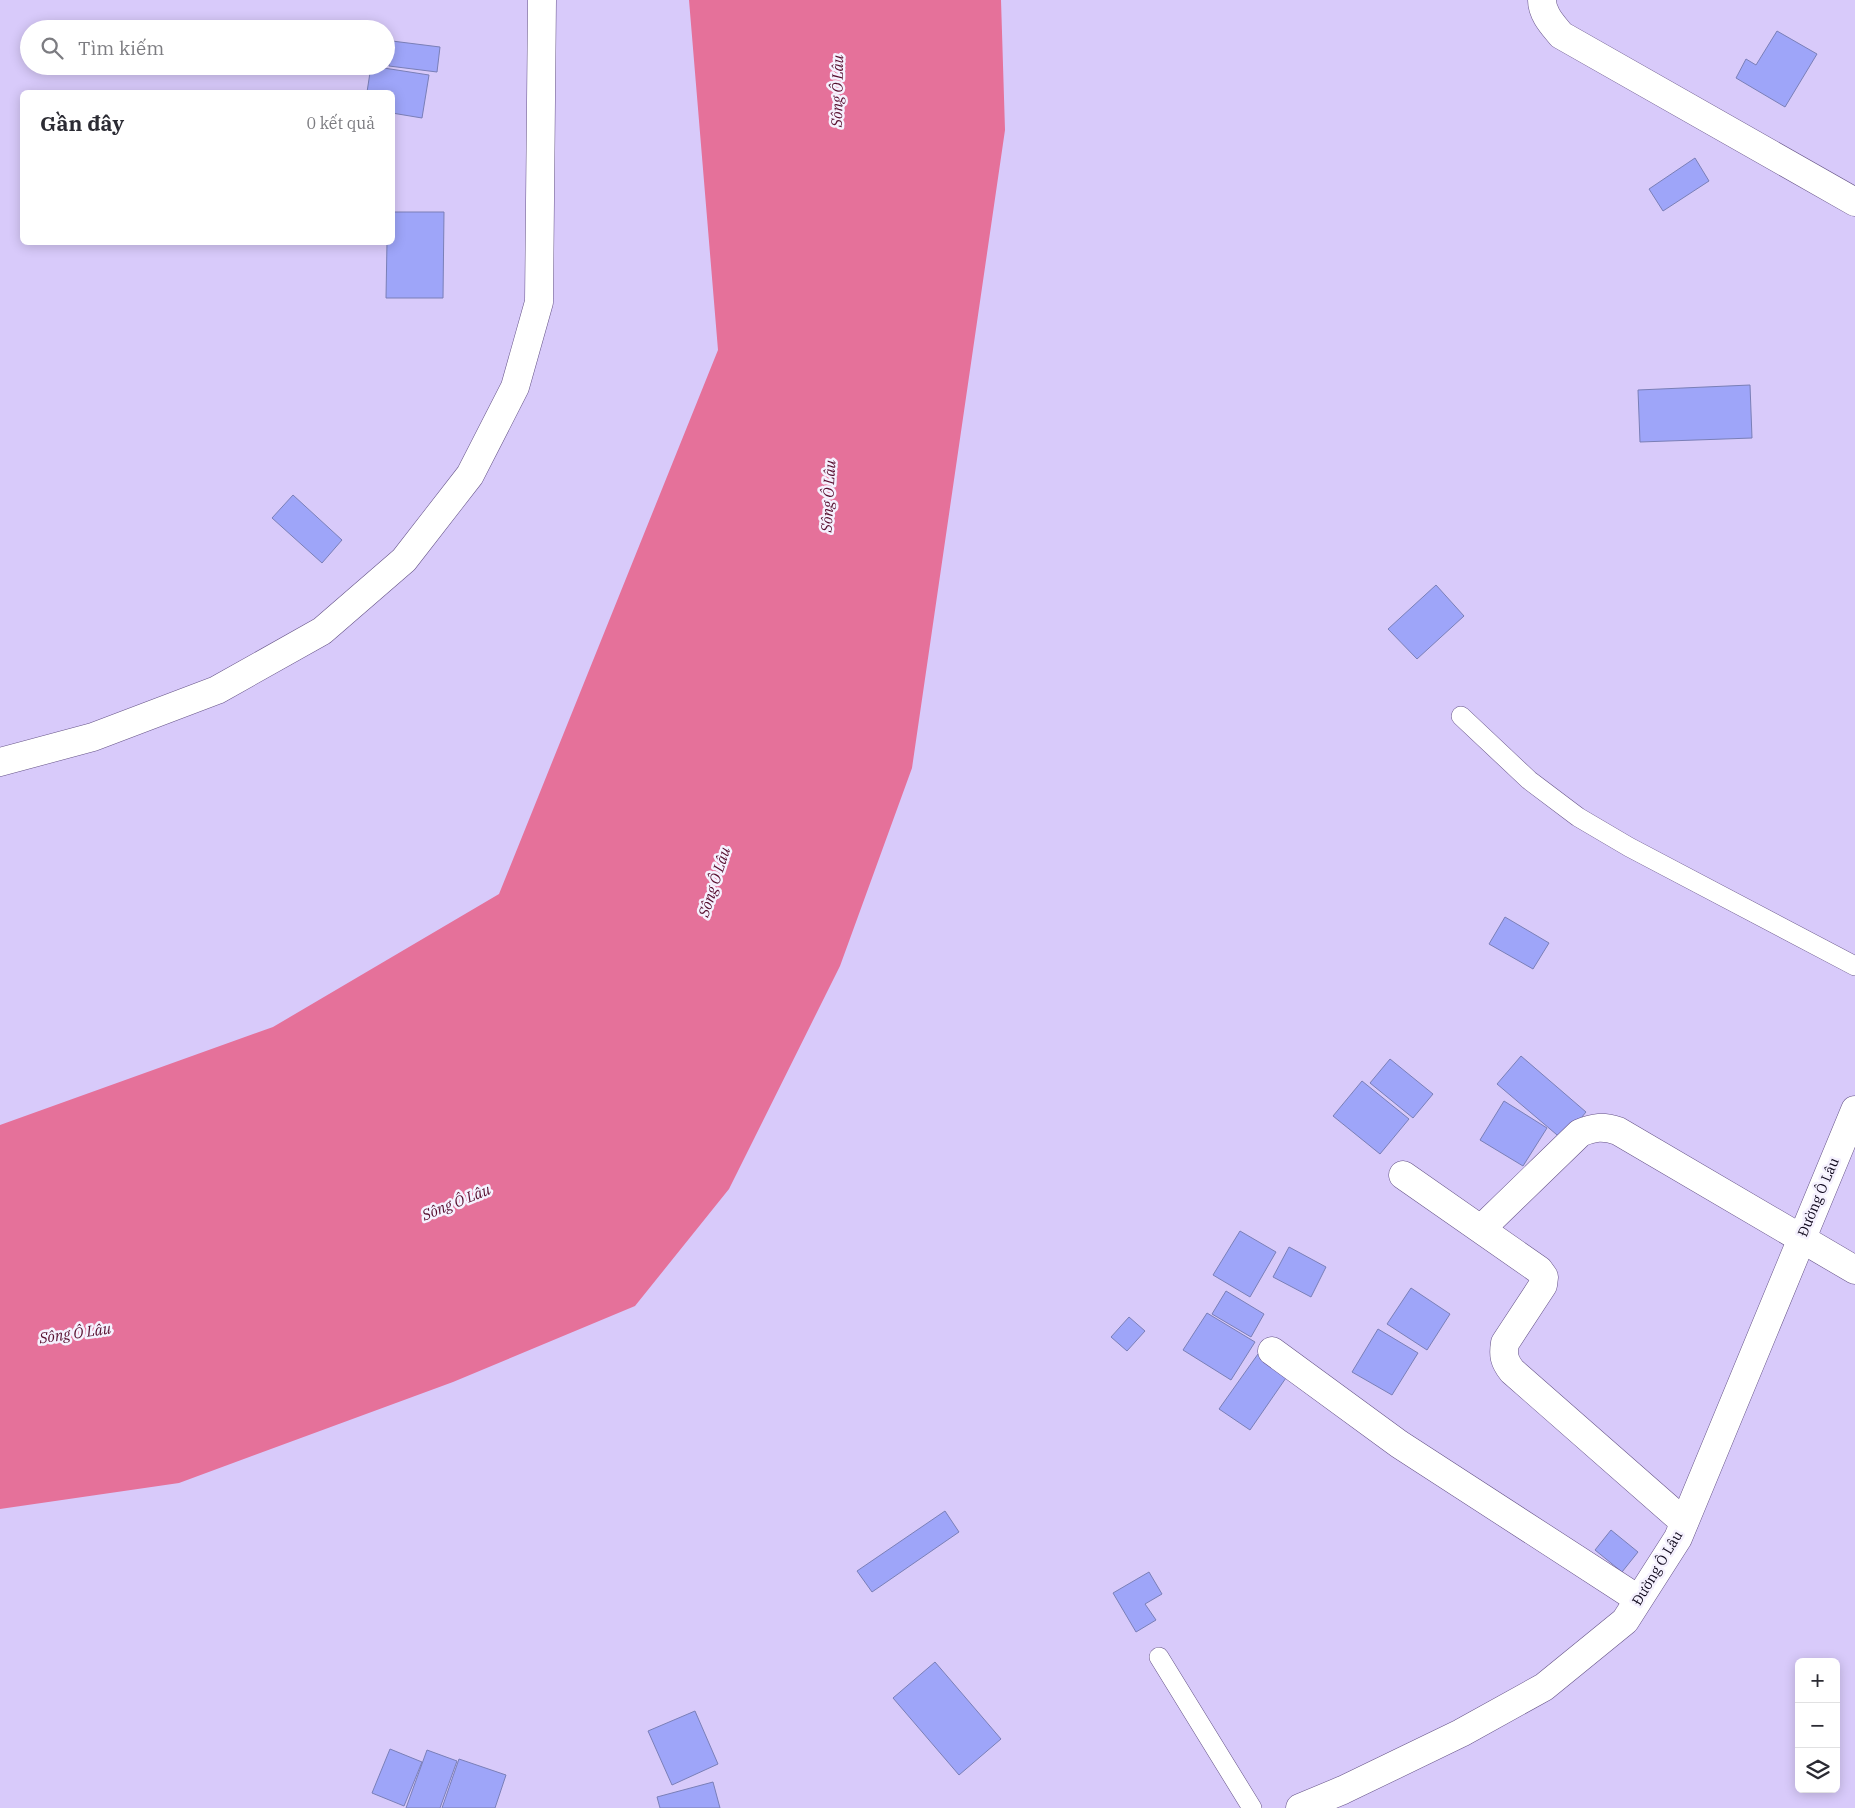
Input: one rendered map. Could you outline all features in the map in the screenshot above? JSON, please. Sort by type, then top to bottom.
[{"type":"street","points":[[0,762],[93,737],[217,690],[322,631],[404,560],[470,475],[516,387],[539,302],[542,0]]},
{"type":"street","points":[[1542,0],[1542,6],[1550,22],[1561,35],[1855,202]]},
{"type":"street","name":"Đường Ô Lâu","points":[[1300,1808],[1343,1790],[1461,1733],[1544,1687],[1625,1621],[1678,1538],[1801,1236],[1855,1110]]},
{"type":"street","points":[[1481,1229],[1580,1133],[1593,1127],[1606,1126],[1618,1130],[1801,1236],[1855,1270]]},
{"type":"street","points":[[1403,1175],[1539,1270],[1544,1277],[1543,1285],[1505,1343],[1503,1354],[1505,1362],[1512,1371],[1684,1522]]},
{"type":"street","points":[[1272,1351],[1399,1444],[1638,1599]]},
{"type":"lane","points":[[1461,716],[1529,780],[1578,817],[1630,847],[1855,966]]},
{"type":"lane","points":[[1160,1658],[1252,1808]]},
{"type":"water","name":"Sông Ô Lâu","points":[[689,0],[1001,0],[1005,130],[912,768],[840,966],[729,1189],[635,1306],[453,1382],[179,1483],[0,1509],[0,1125],[273,1027],[499,894],[718,350]]},
{"type":"building","points":[[1777,31],[1817,54],[1785,107],[1736,78],[1746,59],[1756,65]]},
{"type":"building","points":[[395,41],[440,47],[437,72],[395,67]]},
{"type":"building","points":[[395,70],[429,75],[422,118],[395,114],[395,90],[367,90],[370,75],[395,75]]},
{"type":"building","points":[[1695,158],[1709,181],[1663,211],[1649,189]]},
{"type":"building","points":[[395,212],[444,212],[443,298],[386,298],[387,245],[395,245]]},
{"type":"building","points":[[1750,385],[1752,438],[1640,442],[1638,390]]},
{"type":"building","points":[[293,495],[342,540],[322,563],[272,518]]},
{"type":"building","points":[[1436,585],[1464,616],[1417,659],[1388,629]]},
{"type":"building","points":[[1505,917],[1549,943],[1533,969],[1489,944]]},
{"type":"building","points":[[1521,1056],[1586,1112],[1563,1140],[1497,1084]]},
{"type":"building","points":[[1390,1059],[1433,1094],[1413,1118],[1370,1083]]},
{"type":"building","points":[[1362,1081],[1409,1119],[1380,1154],[1333,1116]]},
{"type":"building","points":[[1504,1101],[1547,1128],[1523,1166],[1480,1140]]},
{"type":"building","points":[[1240,1231],[1276,1252],[1250,1297],[1213,1275]]},
{"type":"building","points":[[1289,1247],[1326,1267],[1311,1297],[1273,1277]]},
{"type":"building","points":[[1411,1288],[1450,1314],[1427,1350],[1387,1324]]},
{"type":"building","points":[[1226,1291],[1264,1314],[1251,1337],[1212,1314]]},
{"type":"building","points":[[1207,1313],[1255,1342],[1231,1380],[1183,1350]]},
{"type":"building","points":[[1129,1317],[1145,1331],[1127,1351],[1111,1337]]},
{"type":"building","points":[[1378,1329],[1418,1353],[1392,1395],[1352,1372]]},
{"type":"building","points":[[1258,1354],[1288,1375],[1250,1430],[1219,1409]]},
{"type":"building","points":[[945,1511],[959,1532],[872,1592],[857,1571]]},
{"type":"building","points":[[1611,1530],[1638,1552],[1622,1572],[1595,1550]]},
{"type":"building","points":[[1149,1572],[1162,1594],[1145,1604],[1156,1620],[1136,1632],[1113,1593]]},
{"type":"building","points":[[935,1662],[1001,1739],[959,1775],[893,1698]]},
{"type":"building","points":[[695,1711],[718,1764],[672,1785],[648,1731]]},
{"type":"building","points":[[390,1749],[422,1762],[404,1806],[372,1793]]},
{"type":"building","points":[[427,1750],[457,1761],[440,1808],[406,1808]]},
{"type":"building","points":[[459,1759],[506,1775],[495,1808],[442,1808]]},
{"type":"building","points":[[713,1782],[720,1808],[660,1808],[657,1797]]}]
